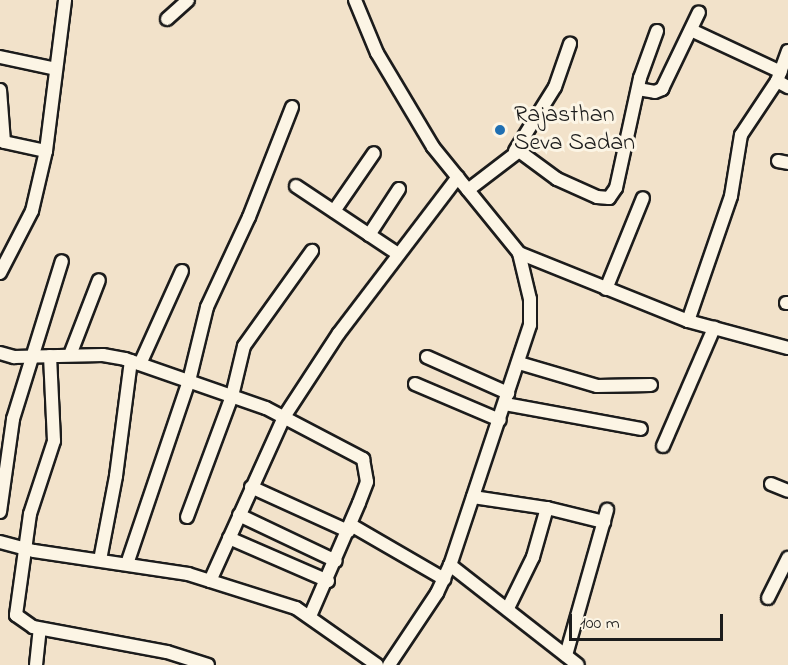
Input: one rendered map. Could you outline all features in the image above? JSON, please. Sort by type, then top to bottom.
[{"type":"street","points":[[0,273],[32,211],[46,151],[65,0]]},
{"type":"street","points":[[167,19],[188,0]]},
{"type":"street","points":[[355,0],[377,53],[433,147],[519,253],[532,312],[519,363],[450,565],[444,579],[389,665]]},
{"type":"street","points":[[638,88],[655,92],[662,89],[699,12]]},
{"type":"street","points":[[691,30],[782,80]]},
{"type":"street","points":[[515,151],[524,153],[557,179],[597,197],[609,198],[616,188],[638,88],[657,32]]},
{"type":"street","points":[[468,189],[515,151],[555,87],[570,45]]},
{"type":"street","points":[[688,321],[731,196],[741,135],[782,80],[788,51]]},
{"type":"street","points":[[0,57],[56,69]]},
{"type":"street","points":[[0,90],[2,146],[46,151]]},
{"type":"street","points":[[127,564],[189,381],[207,307],[245,227],[292,107]]},
{"type":"street","points":[[334,211],[374,153]]},
{"type":"street","points":[[210,581],[284,417],[398,254],[458,177]]},
{"type":"street","points":[[296,186],[398,254]]},
{"type":"street","points":[[369,235],[399,189]]},
{"type":"street","points":[[606,289],[642,198]]},
{"type":"street","points":[[187,517],[232,396],[249,336],[312,251]]},
{"type":"street","points":[[519,253],[688,321],[788,348]]},
{"type":"street","points":[[0,512],[8,441],[62,261]]},
{"type":"street","points":[[100,560],[136,363],[182,271]]},
{"type":"street","points":[[70,355],[99,280]]},
{"type":"street","points":[[663,446],[714,328]]},
{"type":"street","points":[[0,354],[103,355],[136,363],[232,396],[284,417],[363,459],[367,482],[328,581],[310,616]]},
{"type":"street","points":[[50,356],[54,441],[34,501],[16,615],[23,623],[40,628],[166,652],[208,665]]},
{"type":"street","points":[[428,357],[507,398],[641,429]]},
{"type":"street","points":[[519,363],[597,386],[651,385]]},
{"type":"street","points":[[415,384],[500,420]]},
{"type":"street","points":[[771,484],[788,491]]},
{"type":"street","points":[[251,487],[349,528],[444,579]]},
{"type":"street","points":[[473,497],[605,516],[566,655]]},
{"type":"street","points":[[508,608],[533,557],[547,508]]},
{"type":"street","points":[[239,515],[336,561]]},
{"type":"street","points":[[229,538],[328,581]]},
{"type":"street","points":[[0,542],[25,549],[127,564],[210,581],[310,616],[377,665]]},
{"type":"street","points":[[768,598],[788,558]]},
{"type":"street","points":[[450,565],[508,608],[578,665]]},
{"type":"street","points":[[36,665],[40,628]]},
{"type":"place","name":"Rajasthan Seva Sadan","points":[[500,130]]}]
